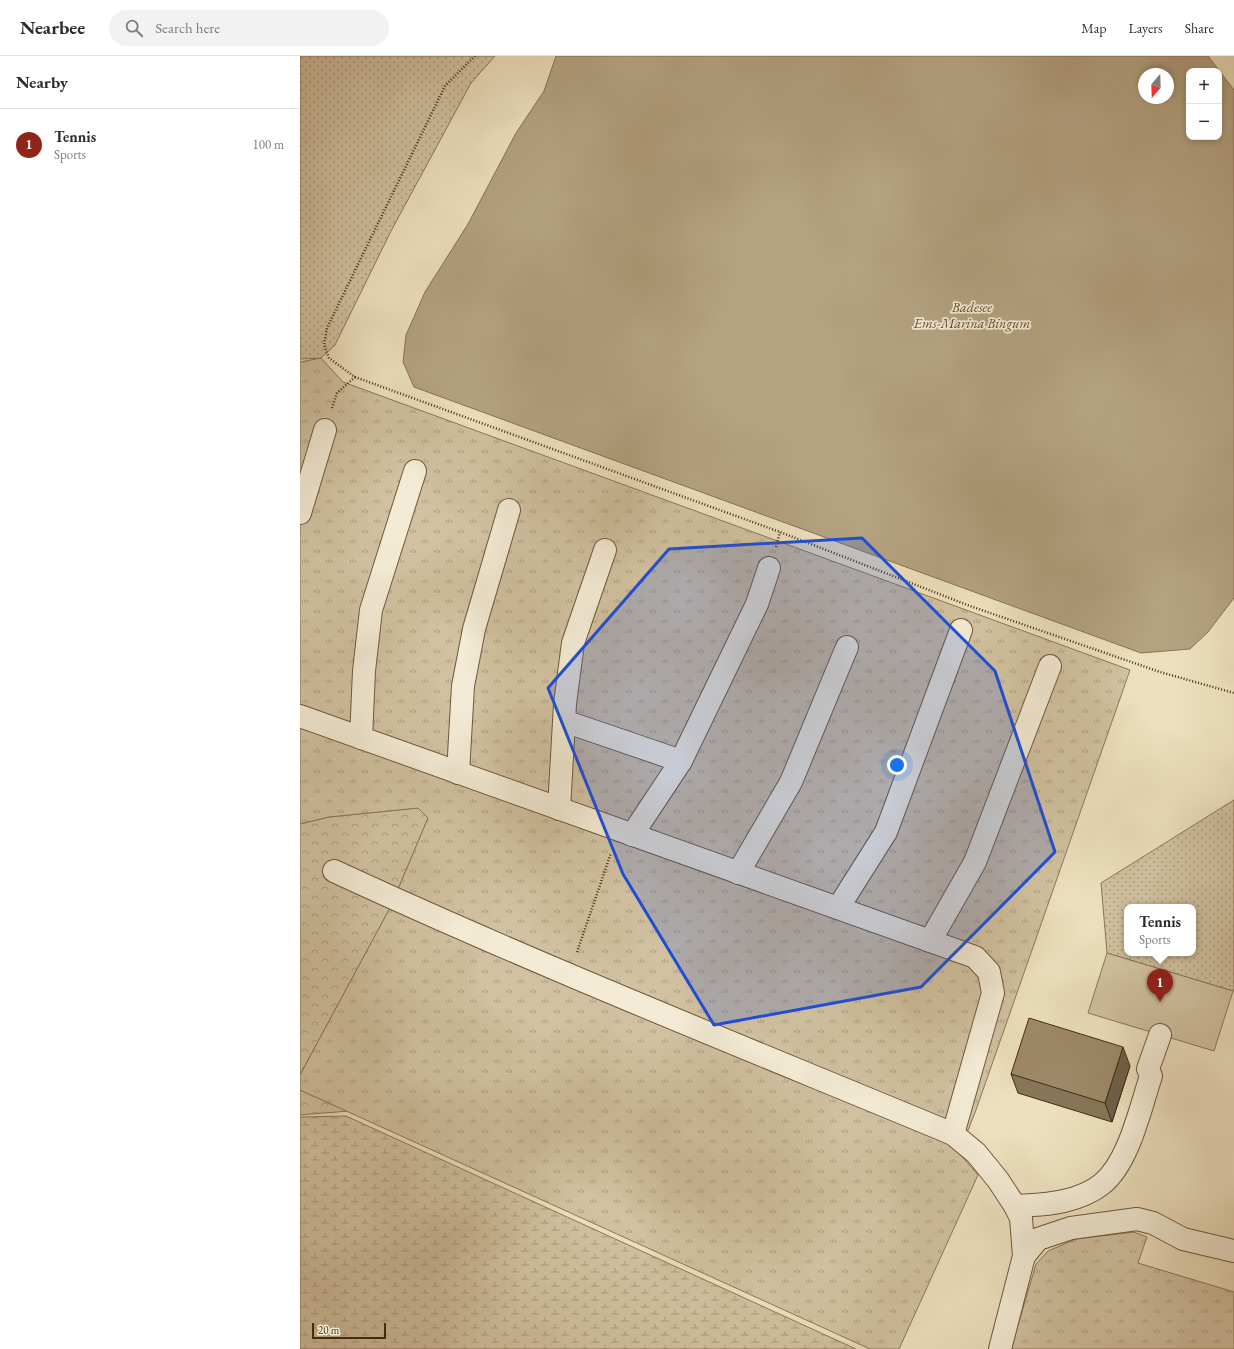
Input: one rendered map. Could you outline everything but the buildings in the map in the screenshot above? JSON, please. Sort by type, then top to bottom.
[{"type":"lane","points":[[300,514],[325,430]]},
{"type":"lane","points":[[361,738],[364,671],[371,610],[415,471]]},
{"type":"lane","points":[[458,772],[463,686],[474,629],[508,510]]},
{"type":"lane","points":[[559,809],[565,704],[573,643],[605,550]]},
{"type":"lane","points":[[632,835],[681,760],[757,604],[769,568]]},
{"type":"lane","points":[[838,908],[886,832],[961,630]]},
{"type":"lane","points":[[738,873],[791,782],[847,647]]},
{"type":"lane","points":[[930,941],[975,862],[1050,666]]},
{"type":"lane","points":[[300,716],[975,957],[989,972],[993,993],[953,1134]]},
{"type":"lane","points":[[564,721],[681,760]]},
{"type":"lane","points":[[334,871],[418,910],[569,975],[953,1134],[976,1153],[998,1180],[1015,1206],[1020,1218],[1024,1256],[1000,1349]]},
{"type":"lane","points":[[1015,1206],[1063,1202],[1086,1194],[1102,1184],[1114,1171],[1130,1143],[1151,1076],[1148,1070],[1160,1035]]},
{"type":"lane","points":[[1024,1256],[1038,1239],[1071,1228],[1137,1219],[1153,1223],[1183,1238],[1234,1251]]},
{"type":"path","points":[[475,56],[445,86],[327,328],[324,344],[329,358],[355,377],[780,532],[970,606],[1160,672],[1234,693]]},
{"type":"path","points":[[337,393],[355,377]]},
{"type":"path","points":[[569,975],[606,866]]},
{"type":"highlighted area","points":[[862,538],[995,671],[1055,852],[921,987],[714,1025],[623,874],[548,688],[669,549]]},
{"type":"green space","points":[[300,56],[495,56],[471,83],[391,231],[335,345],[321,358],[300,359]]},
{"type":"green space","points":[[321,358],[343,382],[1130,670],[976,1110],[959,1153],[978,1175],[899,1349],[870,1349],[300,1090],[300,1075],[391,906],[428,818],[418,808],[329,817],[300,824],[300,362]]},
{"type":"green space","points":[[1234,800],[1233,991],[1107,953],[1101,883]]},
{"type":"green space","points":[[418,808],[428,818],[391,906],[300,1075],[300,824],[329,817]]},
{"type":"green space","points":[[1107,953],[1233,991],[1214,1051],[1088,1013]]},
{"type":"green space","points":[[300,1090],[349,1111],[300,1115]]},
{"type":"green space","points":[[346,1116],[856,1349],[300,1349],[300,1117]]},
{"type":"green space","points":[[1134,1232],[1147,1237],[1138,1263],[1234,1292],[1234,1349],[1011,1349],[1036,1264],[1048,1251],[1076,1239]]},
{"type":"water","name":"Badesee Ems-Marina Bingum","points":[[556,56],[1208,56],[1217,68],[1186,68],[1186,140],[1222,140],[1222,74],[1234,90],[1234,598],[1208,632],[1190,649],[1141,653],[414,387],[403,362],[406,335],[425,292],[468,224],[516,133],[544,91]]},
{"type":"place","name":"Tennis","points":[[1160,1002]]}]
